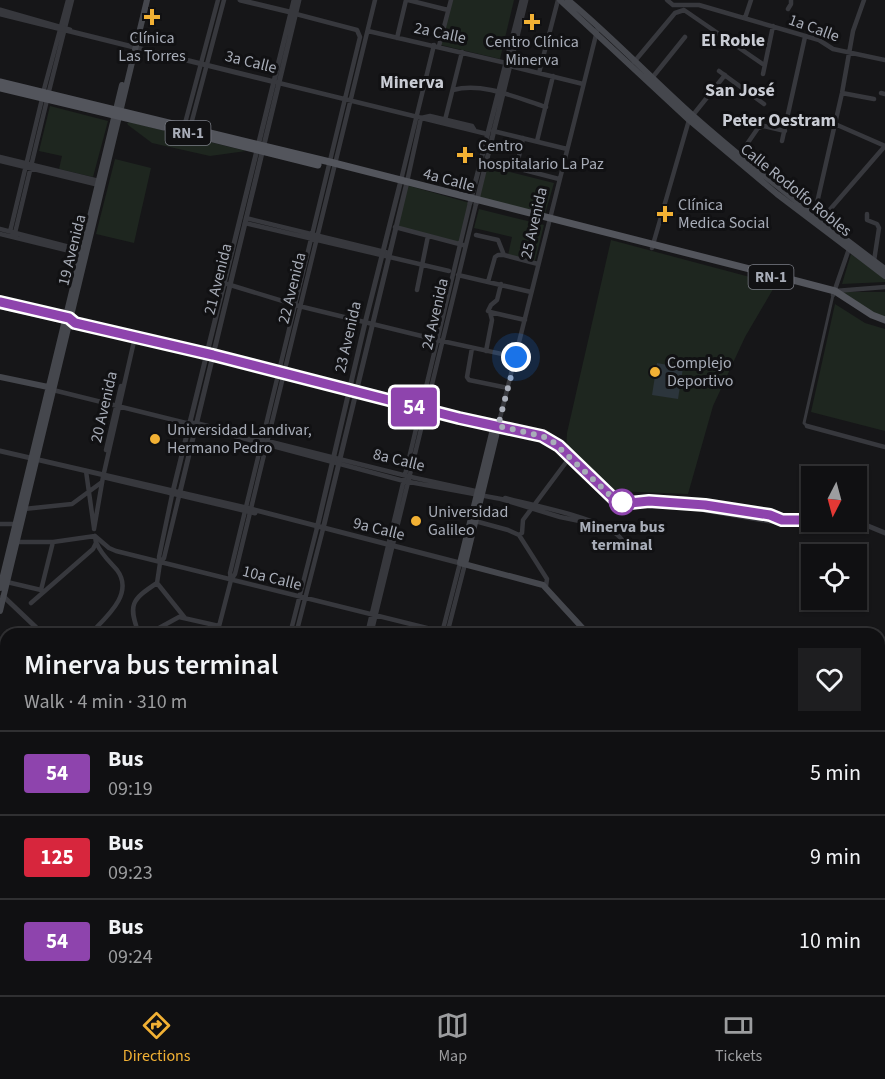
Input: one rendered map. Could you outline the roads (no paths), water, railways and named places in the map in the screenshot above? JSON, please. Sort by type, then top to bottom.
[{"type":"main road","name":"19 Avenida","points":[[0,611],[2,586],[145,0]]},
{"type":"main road","name":"Calle Rodolfo Robles","points":[[559,0],[597,29]]},
{"type":"main road","name":"Calle Rodolfo Robles","points":[[568,0],[632,64],[691,117],[885,276]]},
{"type":"main road","name":"4a Calle","points":[[0,82],[45,97]]},
{"type":"main road","name":"4a Calle","points":[[0,88],[332,165],[834,293],[874,319],[885,321]]},
{"type":"main road","name":"4a Calle","points":[[118,114],[187,128],[260,148]]},
{"type":"main road","name":"Calle Rodolfo Robles","points":[[850,247],[885,269]]},
{"type":"main road","points":[[68,320],[424,410],[498,426]]},
{"type":"main road","name":"8a Calle","points":[[0,377],[50,389]]},
{"type":"main road","name":"19 Avenida","points":[[18,524],[24,509],[50,389]]},
{"type":"main road","name":"25 Avenida","points":[[462,564],[492,433],[498,426]]},
{"type":"main road","name":"25 Avenida","points":[[462,564],[475,521],[479,494]]},
{"type":"main road","name":"9a Calle","points":[[462,564],[546,586]]},
{"type":"main road","points":[[546,586],[583,628]]},
{"type":"street","points":[[12,234],[70,0]]},
{"type":"street","points":[[204,64],[218,0]]},
{"type":"street","points":[[187,128],[224,0]]},
{"type":"street","points":[[240,0],[294,13]]},
{"type":"street","name":"21 Avenida","points":[[294,0],[294,13]]},
{"type":"street","name":"21 Avenida","points":[[210,355],[225,283],[299,0]]},
{"type":"street","name":"22 Avenida","points":[[219,626],[231,580],[230,573],[248,510],[348,100],[375,0]]},
{"type":"street","points":[[397,38],[407,0],[448,10]]},
{"type":"street","name":"23 Avenida","points":[[386,254],[395,227],[436,46],[451,0]]},
{"type":"street","name":"24 Avenida","points":[[370,628],[473,201],[524,0]]},
{"type":"street","points":[[539,73],[559,0]]},
{"type":"street","name":"1a Calle","points":[[667,0],[673,5],[694,4],[745,18],[819,40],[829,48],[885,60]]},
{"type":"street","points":[[745,18],[751,0]]},
{"type":"street","points":[[788,9],[791,0]]},
{"type":"street","points":[[816,221],[848,53],[864,0]]},
{"type":"street","points":[[632,64],[675,13],[684,10],[764,65]]},
{"type":"street","name":"3a Calle","points":[[0,12],[475,131],[524,138],[567,149]]},
{"type":"street","name":"22 Avenida","points":[[294,13],[357,30],[360,37],[348,100]]},
{"type":"street","points":[[763,74],[773,26]]},
{"type":"street","name":"25 Avenida","points":[[498,426],[597,29]]},
{"type":"street","name":"2a Calle","points":[[368,31],[462,52],[583,84]]},
{"type":"street","points":[[650,80],[685,37]]},
{"type":"street","points":[[782,141],[806,37]]},
{"type":"street","points":[[445,120],[462,52]]},
{"type":"street","points":[[719,70],[764,104]]},
{"type":"street","points":[[652,246],[691,117],[725,75]]},
{"type":"street","points":[[537,141],[553,76]]},
{"type":"street","points":[[453,90],[471,87],[501,93],[546,107]]},
{"type":"street","points":[[842,93],[874,99]]},
{"type":"street","name":"3a Calle","points":[[419,117],[430,116],[472,126],[475,131]]},
{"type":"street","points":[[816,221],[885,146],[835,124]]},
{"type":"street","points":[[738,157],[758,128],[764,126],[785,130]]},
{"type":"street","points":[[517,165],[524,138]]},
{"type":"street","name":"21 Avenida","points":[[157,583],[159,557],[210,355],[231,287],[260,148]]},
{"type":"street","points":[[0,159],[100,183]]},
{"type":"street","points":[[524,170],[559,179]]},
{"type":"street","name":"23 Avenida","points":[[292,628],[340,462],[352,392],[404,183]]},
{"type":"street","points":[[867,214],[867,220],[877,224],[879,228],[874,261]]},
{"type":"street","points":[[245,221],[449,271]]},
{"type":"street","points":[[395,227],[463,245]]},
{"type":"street","points":[[0,232],[83,252]]},
{"type":"street","points":[[476,235],[498,240],[504,255]]},
{"type":"street","points":[[417,290],[428,236]]},
{"type":"street","name":"24 Avenida","points":[[440,341],[458,275],[463,245]]},
{"type":"street","points":[[850,247],[834,293],[804,423],[807,426],[885,447]]},
{"type":"street","points":[[488,282],[495,257],[498,255],[538,264]]},
{"type":"street","points":[[458,275],[531,292]]},
{"type":"street","points":[[225,283],[231,287],[297,306],[516,357]]},
{"type":"street","points":[[486,351],[492,320],[488,311],[497,300],[501,284]]},
{"type":"street","points":[[834,293],[885,287]]},
{"type":"street","points":[[0,304],[68,320]]},
{"type":"street","points":[[490,312],[525,320]]},
{"type":"street","name":"20 Avenida","points":[[94,530],[101,476],[134,337]]},
{"type":"street","points":[[472,348],[467,376],[469,380],[508,388]]},
{"type":"street","name":"8a Calle","points":[[50,389],[604,526],[615,531],[622,540]]},
{"type":"street","name":"23 Avenida","points":[[320,528],[332,460],[352,392]]},
{"type":"street","points":[[498,426],[542,436],[559,446],[613,498],[622,502],[670,502],[697,505],[704,510],[769,521],[801,520]]},
{"type":"street","name":"9a Calle","points":[[0,451],[462,564]]},
{"type":"street","points":[[520,537],[522,522],[570,457]]},
{"type":"street","name":"20 Avenida","points":[[86,471],[96,539]]},
{"type":"street","points":[[24,509],[72,504],[89,491],[101,476]]},
{"type":"street","points":[[475,521],[508,530],[520,537],[547,579],[546,586]]},
{"type":"street","points":[[0,524],[18,524]]},
{"type":"street","points":[[867,526],[885,533]]},
{"type":"street","points":[[14,542],[96,539]]},
{"type":"street","points":[[31,603],[42,591],[93,549],[96,539]]},
{"type":"street","points":[[95,628],[118,600],[123,588],[118,573],[100,550],[96,539]]},
{"type":"street","name":"10a Calle","points":[[96,539],[112,550],[424,628]]},
{"type":"street","points":[[42,591],[53,542]]},
{"type":"street","name":"25 Avenida","points":[[446,628],[462,564]]},
{"type":"street","points":[[137,628],[133,615],[133,604],[143,592],[157,583],[185,618]]},
{"type":"street","points":[[2,586],[42,591]]},
{"type":"street","points":[[3,596],[37,628]]},
{"type":"street","name":"23 Avenida","points":[[297,628],[302,597]]},
{"type":"street","points":[[158,628],[174,618],[185,618],[219,626]]},
{"type":"place","name":"Clínica Las Torres","points":[[152,17]]},
{"type":"place","name":"Centro Clínica Minerva","points":[[532,22]]},
{"type":"place","name":"Centro hospitalario La Paz","points":[[465,155]]},
{"type":"place","name":"Clínica Medica Social","points":[[665,214]]},
{"type":"place","name":"Complejo Deportivo","points":[[655,372]]},
{"type":"place","name":"Universidad Landivar, Hermano Pedro","points":[[155,439]]},
{"type":"place","name":"Minerva bus terminal","points":[[622,502]]},
{"type":"place","name":"Universidad Galileo","points":[[416,521]]},
{"type":"district","name":"El Roble","points":[[733,40]]},
{"type":"district","name":"Minerva","points":[[412,82]]},
{"type":"district","name":"San José","points":[[740,90]]},
{"type":"district","name":"Peter Oestram","points":[[779,120]]}]
